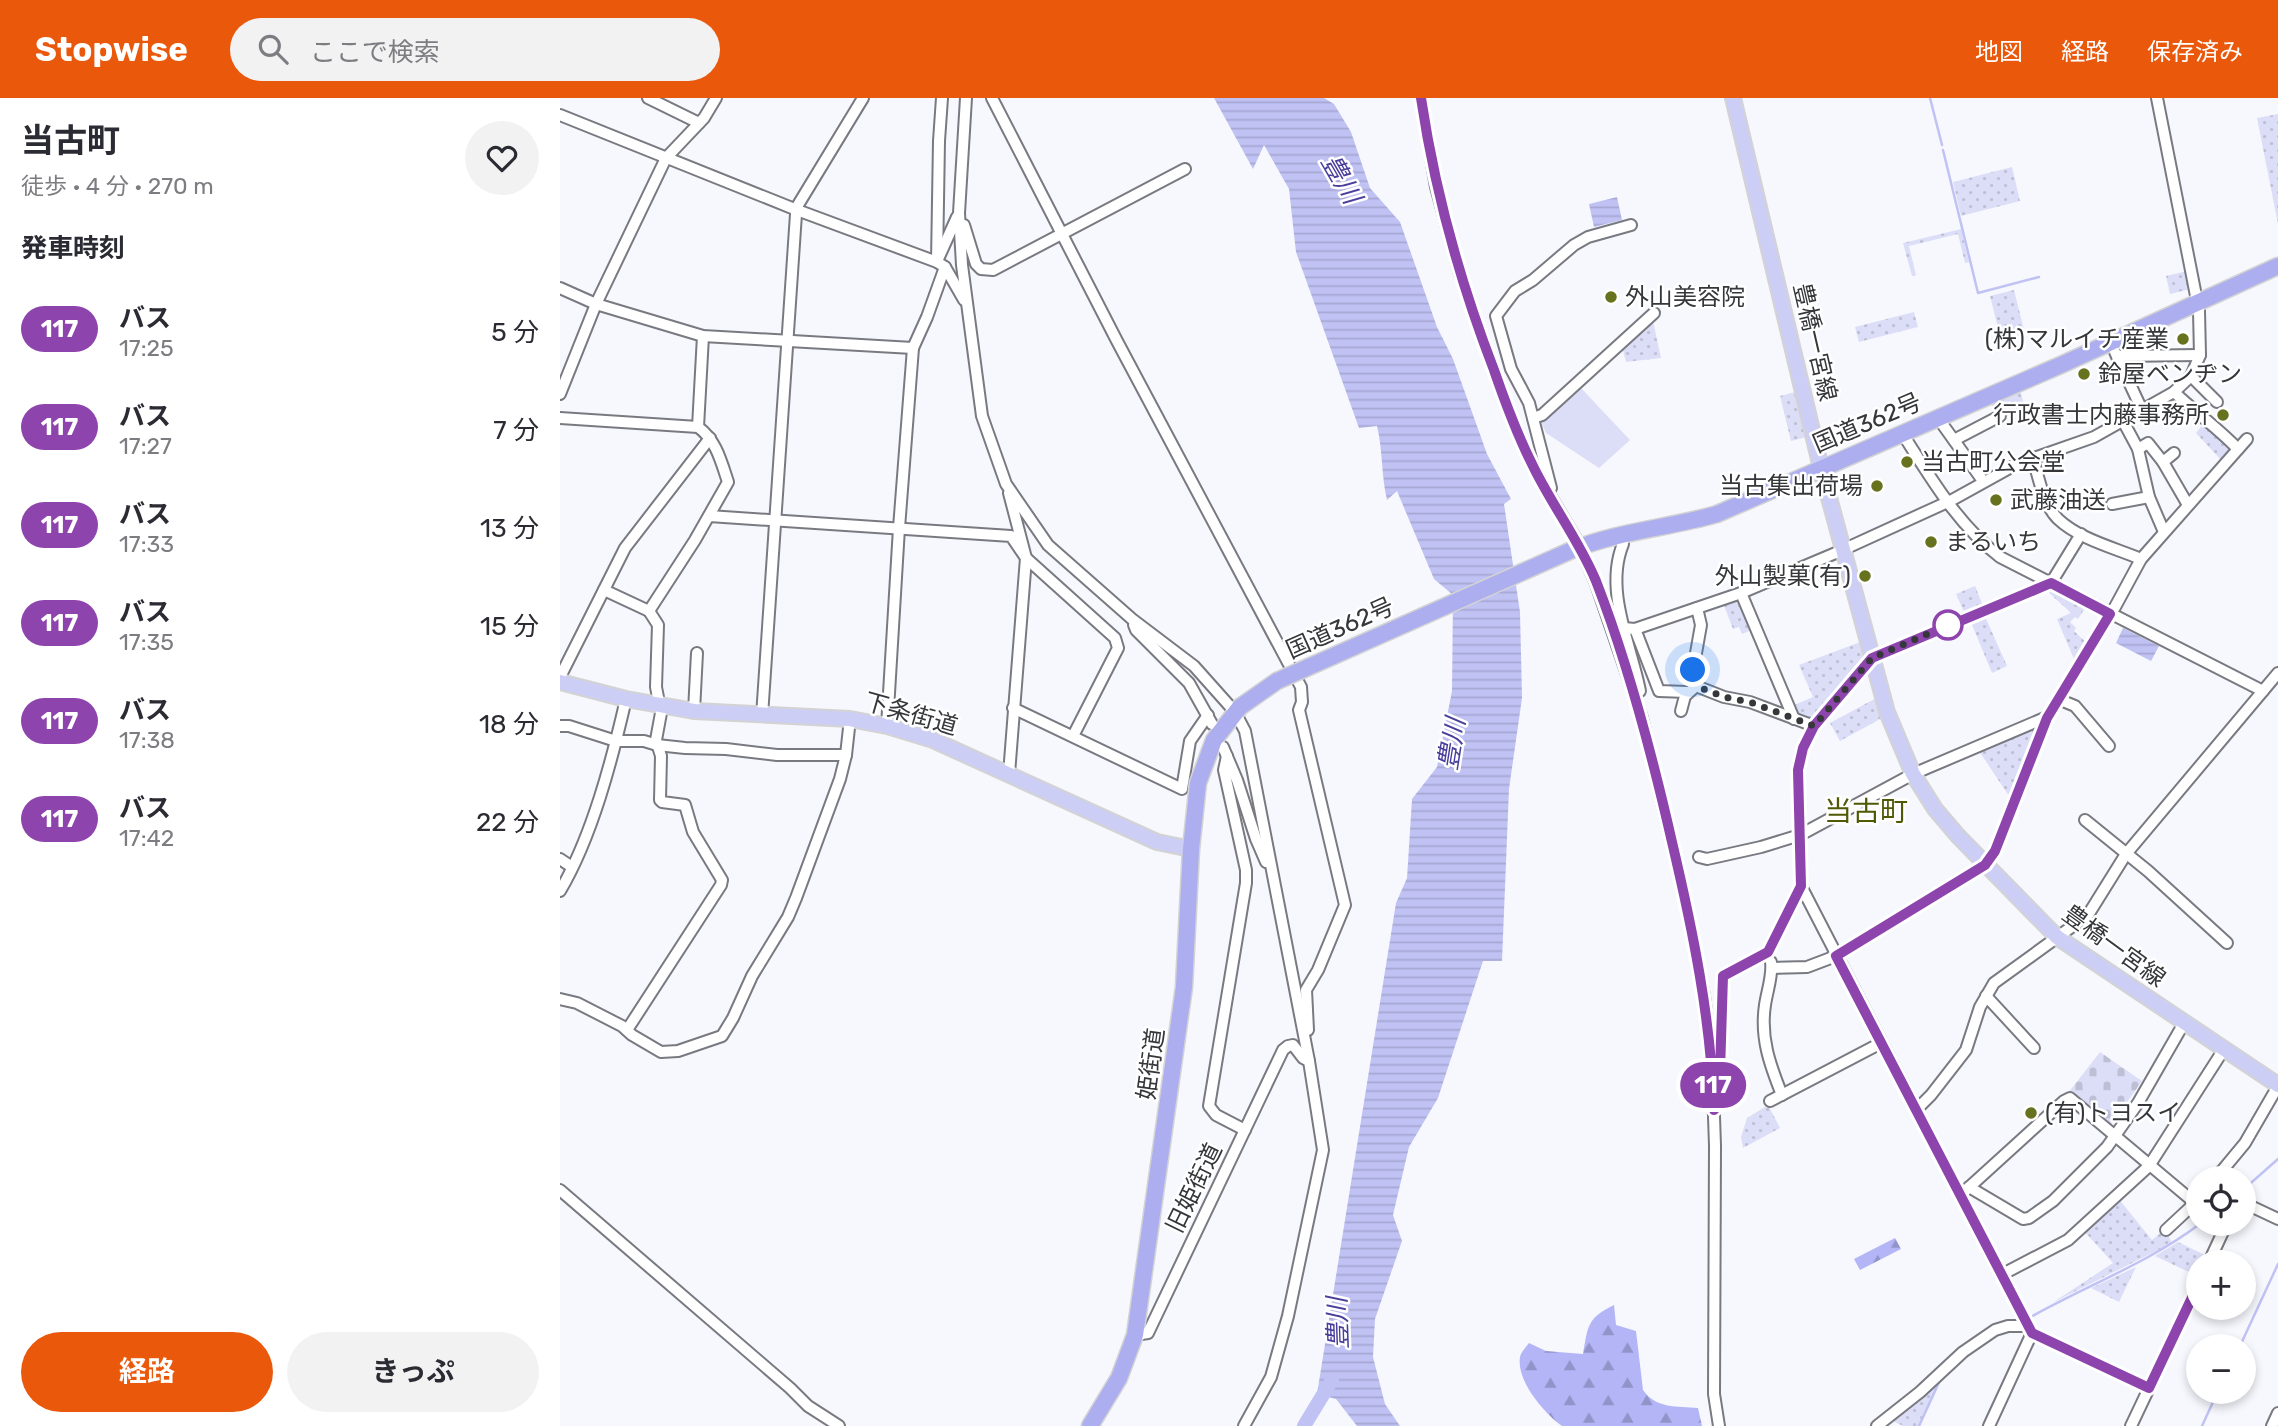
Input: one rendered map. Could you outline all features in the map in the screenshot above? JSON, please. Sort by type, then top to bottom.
[{"type":"highway","name":"国道362号","points":[[1238,710],[1277,681],[1576,549],[1627,532],[1717,514],[1938,418],[2114,349],[2196,302],[2278,266]]},
{"type":"highway","name":"姫街道","points":[[1090,1426],[1119,1378],[1135,1335],[1184,987],[1191,849],[1198,783],[1214,740],[1238,710]]},
{"type":"main road","name":"豊橋一宮線","points":[[1732,98],[1821,468],[1887,712],[1913,774],[1935,809],[1985,865],[2057,937],[2278,1086]]},
{"type":"main road","name":"下条街道","points":[[560,680],[626,699],[694,711],[850,719],[887,726],[933,740],[1157,842],[1191,849]]},
{"type":"street","points":[[648,98],[699,124]]},
{"type":"street","points":[[560,394],[596,304],[666,158],[699,124],[716,98]]},
{"type":"street","points":[[762,716],[797,210],[863,98]]},
{"type":"street","points":[[942,98],[939,141],[941,264],[967,307]]},
{"type":"street","points":[[966,98],[959,217],[967,307],[982,416],[1006,484],[1026,558],[1009,775]]},
{"type":"street","points":[[992,98],[1061,235],[1301,687],[1299,710],[1345,905],[1318,970],[1306,990],[1308,1026],[1305,1043]]},
{"type":"street","points":[[1421,98],[1436,187],[1478,327],[1532,465],[1595,581],[1637,700],[1690,920],[1712,1057],[1714,1394],[1719,1426]]},
{"type":"street","points":[[1630,628],[1741,593],[1946,502],[2017,464],[2094,437],[2174,392],[2191,376],[2200,355],[2199,311],[2157,98]]},
{"type":"street","points":[[560,115],[797,210],[941,264]]},
{"type":"street","points":[[959,217],[976,264],[981,269],[993,270],[1185,169]]},
{"type":"street","points":[[887,726],[899,528],[914,348],[928,317],[943,253],[959,217]]},
{"type":"street","points":[[1557,508],[1542,460],[1529,403],[1511,369],[1496,316],[1515,291],[1533,280],[1574,245],[1588,237],[1631,225]]},
{"type":"street","points":[[560,288],[596,304],[703,336],[914,348]]},
{"type":"street","points":[[1533,418],[1542,415],[1654,313]]},
{"type":"street","points":[[698,427],[703,336]]},
{"type":"street","points":[[2142,410],[2114,349],[2200,355]]},
{"type":"street","points":[[2191,376],[2217,402]]},
{"type":"street","points":[[2174,392],[2238,449]]},
{"type":"street","points":[[1954,440],[2000,416]]},
{"type":"street","points":[[560,418],[698,427],[718,450],[728,482],[649,611]]},
{"type":"street","points":[[1938,418],[1983,481]]},
{"type":"street","points":[[2123,421],[2138,449],[2149,497],[2164,532]]},
{"type":"street","points":[[1902,433],[1946,502],[1983,543],[2000,557],[2263,691]]},
{"type":"street","points":[[560,680],[625,548],[710,438]]},
{"type":"street","points":[[1772,968],[1807,967],[1836,956],[1985,865],[1995,851],[2047,718],[2141,559],[2247,439]]},
{"type":"street","points":[[2138,449],[2148,443],[2163,462],[2188,505]]},
{"type":"street","points":[[2163,462],[2174,453]]},
{"type":"street","points":[[2033,459],[2058,519],[2081,534],[2141,559]]},
{"type":"street","points":[[1006,484],[1048,545],[1132,619],[1194,666],[1238,710],[1245,731],[1309,1061],[1323,1150],[1289,1316],[1271,1377],[1244,1426]]},
{"type":"street","points":[[2112,504],[2149,497]]},
{"type":"street","points":[[709,516],[1011,536],[1026,558],[1115,638],[1118,648],[1073,736]]},
{"type":"street","points":[[2030,1329],[2001,1275],[1964,1191],[1915,1108],[1801,886],[1799,759],[1814,726],[1872,658],[2051,583],[2081,534]]},
{"type":"street","points":[[1623,544],[1618,556],[1616,579],[1630,628],[1640,690],[1637,700]]},
{"type":"street","points":[[604,590],[649,611],[658,625],[656,687],[660,706],[657,745],[661,756],[660,800],[685,805],[693,832],[722,880],[721,886],[626,1030]]},
{"type":"street","points":[[1741,593],[1794,719]]},
{"type":"street","points":[[1681,711],[1692,689],[1701,625],[1697,608]]},
{"type":"street","points":[[1013,708],[1182,789],[1190,741],[1210,719],[1189,683],[1136,630],[1132,619]]},
{"type":"street","points":[[1630,628],[1659,691],[1692,689],[1750,702],[1814,726]]},
{"type":"street","points":[[694,711],[697,653]]},
{"type":"street","points":[[1915,1108],[1931,1095],[1966,1050],[1986,996],[1996,980],[2088,915],[2126,854],[2278,673]]},
{"type":"street","points":[[560,891],[604,783],[626,699]]},
{"type":"street","points":[[2058,699],[2076,706],[2109,746]]},
{"type":"street","points":[[1699,857],[1707,859],[1761,848],[1800,835],[1913,774],[2047,718]]},
{"type":"street","points":[[560,999],[577,1003],[661,1052],[670,1053],[722,1036],[752,976],[788,917],[840,779],[850,719]]},
{"type":"street","points":[[560,726],[569,726],[616,741],[644,741],[657,745],[777,755],[846,755]]},
{"type":"street","points":[[1245,1130],[1216,1115],[1209,1107],[1246,883],[1246,870],[1224,770],[1225,752],[1265,861],[1271,864]]},
{"type":"street","points":[[2085,820],[2148,871],[2227,943]]},
{"type":"street","points":[[560,859],[572,867]]},
{"type":"street","points":[[1714,1110],[1719,1104],[1721,981],[1727,972],[1768,952],[1801,886]]},
{"type":"street","points":[[1768,952],[1772,968],[1765,1007],[1764,1035],[1767,1056],[1782,1095]]},
{"type":"street","points":[[1986,996],[2034,1048]]},
{"type":"street","points":[[1964,1191],[2027,1219],[2062,1193],[2115,1136],[2138,1103],[2184,1023]]},
{"type":"street","points":[[1770,1101],[1881,1043]]},
{"type":"street","name":"旧姫街道","points":[[1135,1335],[1147,1332],[1283,1050],[1293,1045],[1303,1058],[1309,1061]]},
{"type":"street","points":[[2001,1275],[2068,1240],[2150,1166],[2224,1049]]},
{"type":"street","points":[[2226,1166],[2245,1143],[2278,1086]]},
{"type":"street","points":[[1964,1191],[2067,1098],[2075,1101],[2186,1194]]},
{"type":"street","points":[[560,1190],[808,1406],[839,1426]]},
{"type":"street","points":[[2256,1209],[2278,1219]]},
{"type":"street","points":[[2166,1230],[2186,1212]]},
{"type":"street","points":[[2131,1426],[2186,1310]]},
{"type":"street","points":[[1877,1426],[1920,1392],[1963,1352],[1995,1330],[2008,1326],[2030,1329],[2149,1388]]},
{"type":"street","points":[[1989,1426],[2030,1329]]},
{"type":"street","points":[[2272,1426],[2278,1413]]},
{"type":"green space","points":[[2278,114],[2278,224],[2257,118]]},
{"type":"green space","points":[[2012,167],[2020,201],[1961,216],[1953,182]]},
{"type":"green space","points":[[1961,229],[1969,262],[1965,263],[1958,234],[1909,246],[1916,275],[1912,276],[1903,243]]},
{"type":"green space","points":[[2187,271],[2190,289],[2170,294],[2166,276]]},
{"type":"green space","points":[[2014,290],[2025,334],[2001,340],[1990,296]]},
{"type":"green space","points":[[1914,312],[1918,327],[1859,342],[1855,327]]},
{"type":"green space","points":[[1653,321],[1661,358],[1626,362],[1622,347]]},
{"type":"green space","points":[[1579,386],[1630,440],[1599,468],[1546,433],[1542,424],[1543,418]]},
{"type":"green space","points":[[1799,391],[1807,437],[1791,441],[1780,396]]},
{"type":"green space","points":[[2020,391],[2026,411],[2003,417],[1994,413],[1991,403]]},
{"type":"green space","points":[[2204,423],[2232,447],[2221,460],[2196,433]]},
{"type":"green space","points":[[1975,586],[1983,606],[1965,614],[1956,594]]},
{"type":"green space","points":[[2050,586],[2087,605],[2078,619],[2075,617],[2070,622],[2076,628],[2074,631],[2088,644],[2076,664],[2057,619],[2071,613],[2044,588]]},
{"type":"green space","points":[[1740,597],[1754,629],[1742,634],[1739,627],[1733,629],[1723,603]]},
{"type":"green space","points":[[1984,614],[2007,666],[1992,673],[1970,620]]},
{"type":"green space","points":[[1863,641],[1868,657],[1814,720],[1796,716],[1792,706],[1813,697],[1799,665]]},
{"type":"green space","points":[[1878,697],[1884,717],[1840,741],[1830,723]]},
{"type":"green space","points":[[2040,725],[2011,799],[1979,751]]},
{"type":"green space","points":[[2100,1052],[2142,1081],[2111,1125],[2068,1093]]},
{"type":"green space","points":[[1768,1105],[1780,1128],[1743,1148],[1741,1137],[1747,1118]]},
{"type":"green space","points":[[2118,1198],[2152,1240],[2165,1229],[2172,1243],[2052,1303],[2113,1263],[2083,1230]]},
{"type":"green space","points":[[1895,1238],[1901,1249],[1860,1270],[1854,1259]]},
{"type":"green space","points":[[2178,1242],[2195,1250],[2186,1250],[2186,1271],[2155,1256]]},
{"type":"green space","points":[[2136,1267],[2119,1302],[2091,1288]]},
{"type":"green space","points":[[1614,1305],[1616,1325],[1636,1331],[1643,1390],[1661,1404],[1698,1408],[1702,1426],[1562,1426],[1533,1396],[1522,1376],[1520,1366],[1521,1355],[1529,1343],[1546,1351],[1583,1354],[1590,1324],[1598,1314]]},
{"type":"green space","points":[[1943,1373],[1918,1426],[1903,1426],[1889,1419]]},
{"type":"water","name":"豊川","points":[[1214,98],[1324,98],[1334,104],[1351,132],[1370,188],[1400,222],[1437,327],[1453,359],[1487,454],[1511,499],[1504,504],[1520,612],[1522,698],[1509,789],[1502,961],[1483,961],[1438,1098],[1409,1147],[1393,1215],[1402,1241],[1375,1319],[1373,1357],[1385,1404],[1400,1426],[1357,1426],[1336,1399],[1317,1394],[1396,903],[1407,878],[1412,799],[1437,767],[1452,691],[1453,595],[1434,579],[1397,491],[1387,500],[1377,426],[1359,428],[1296,252],[1289,189],[1264,145],[1253,169]]},
{"type":"water","points":[[1617,197],[1622,220],[1594,227],[1589,204]]},
{"type":"water","points":[[2123,628],[2159,646],[2151,661],[2116,643]]},
{"type":"waterway","points":[[1930,98],[1942,145]]},
{"type":"waterway","points":[[1943,150],[1978,293],[2039,277]]},
{"type":"waterway","points":[[2256,1178],[2278,1159]]},
{"type":"waterway","points":[[2029,1318],[2138,1262],[2186,1234]]},
{"type":"waterway","points":[[2246,1334],[2278,1264]]},
{"type":"waterway","points":[[1919,1426],[1941,1378]]},
{"type":"waterway","points":[[1304,1426],[1332,1380]]},
{"type":"waterway","points":[[2202,1426],[2212,1404]]},
{"type":"bus line","name":"117","points":[[1421,98],[1436,187],[1478,327],[1532,465],[1576,539],[1595,581],[1637,700],[1654,762],[1696,951],[1712,1057],[1714,1110],[1719,1104],[1721,981],[1727,972],[1768,952],[1801,886],[1798,770],[1799,759],[1814,726],[1872,658],[2040,586],[2051,583],[2110,614],[2047,718],[1995,851],[1985,865],[1836,956],[2032,1333],[2149,1388],[2186,1310]]},
{"type":"place","name":"外山美容院","points":[[1611,297]]},
{"type":"place","name":"(株)マルイチ産業","points":[[2183,339]]},
{"type":"place","name":"鈴屋ベンヂン","points":[[2084,374]]},
{"type":"place","name":"行政書士内藤事務所","points":[[2223,415]]},
{"type":"place","name":"当古町公会堂","points":[[1907,462]]},
{"type":"place","name":"当古集出荷場","points":[[1877,486]]},
{"type":"place","name":"武藤油送","points":[[1996,500]]},
{"type":"place","name":"まるいち","points":[[1931,542]]},
{"type":"place","name":"外山製菓(有)","points":[[1865,576]]},
{"type":"place","name":"(有)トヨスイ","points":[[2031,1113]]},
{"type":"district","name":"当古町","points":[[1866,811]]},
{"type":"route","points":[[1693,670],[1696,686],[1724,697],[1750,702],[1814,726],[1872,658],[1948,625]]}]
